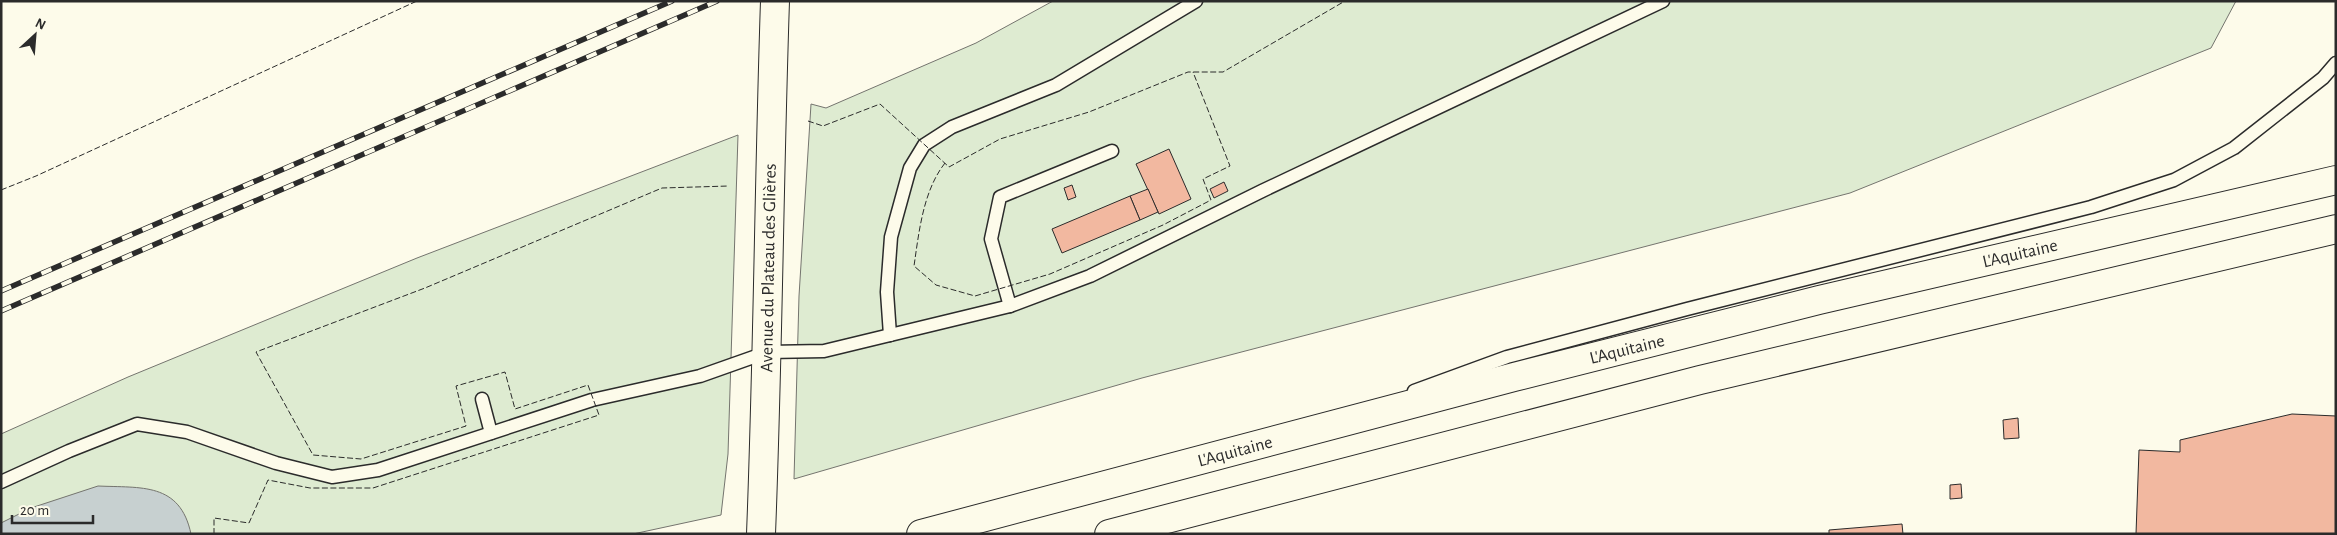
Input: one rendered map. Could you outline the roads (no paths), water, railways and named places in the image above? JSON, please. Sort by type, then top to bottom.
[{"type":"main road","name":"Avenue du Plateau des Glières","points":[[761,534],[768,352],[771,121],[775,1]]},
{"type":"main road","name":"L'Aquitaine","points":[[921,534],[1275,440],[1819,300],[2336,180]]},
{"type":"main road","points":[[1109,534],[1700,380],[2336,230]]},
{"type":"lane","points":[[890,335],[887,292],[891,237],[910,168],[924,145],[952,127],[1056,85],[1196,1]]},
{"type":"lane","points":[[1,482],[69,451],[137,424],[187,432],[276,462],[332,477],[378,470],[592,400],[700,376],[768,352],[824,351],[1010,306],[1090,276],[1262,191],[1663,1]]},
{"type":"lane","points":[[1275,440],[1507,358],[1687,309],[2091,207],[2174,180],[2234,148],[2322,78],[2336,63]]},
{"type":"lane","points":[[1010,306],[992,239],[1000,196],[1112,151]]},
{"type":"lane","points":[[482,399],[491,433]]},
{"type":"railway","points":[[1,291],[672,1]]},
{"type":"railway","points":[[1,311],[717,1]]}]
